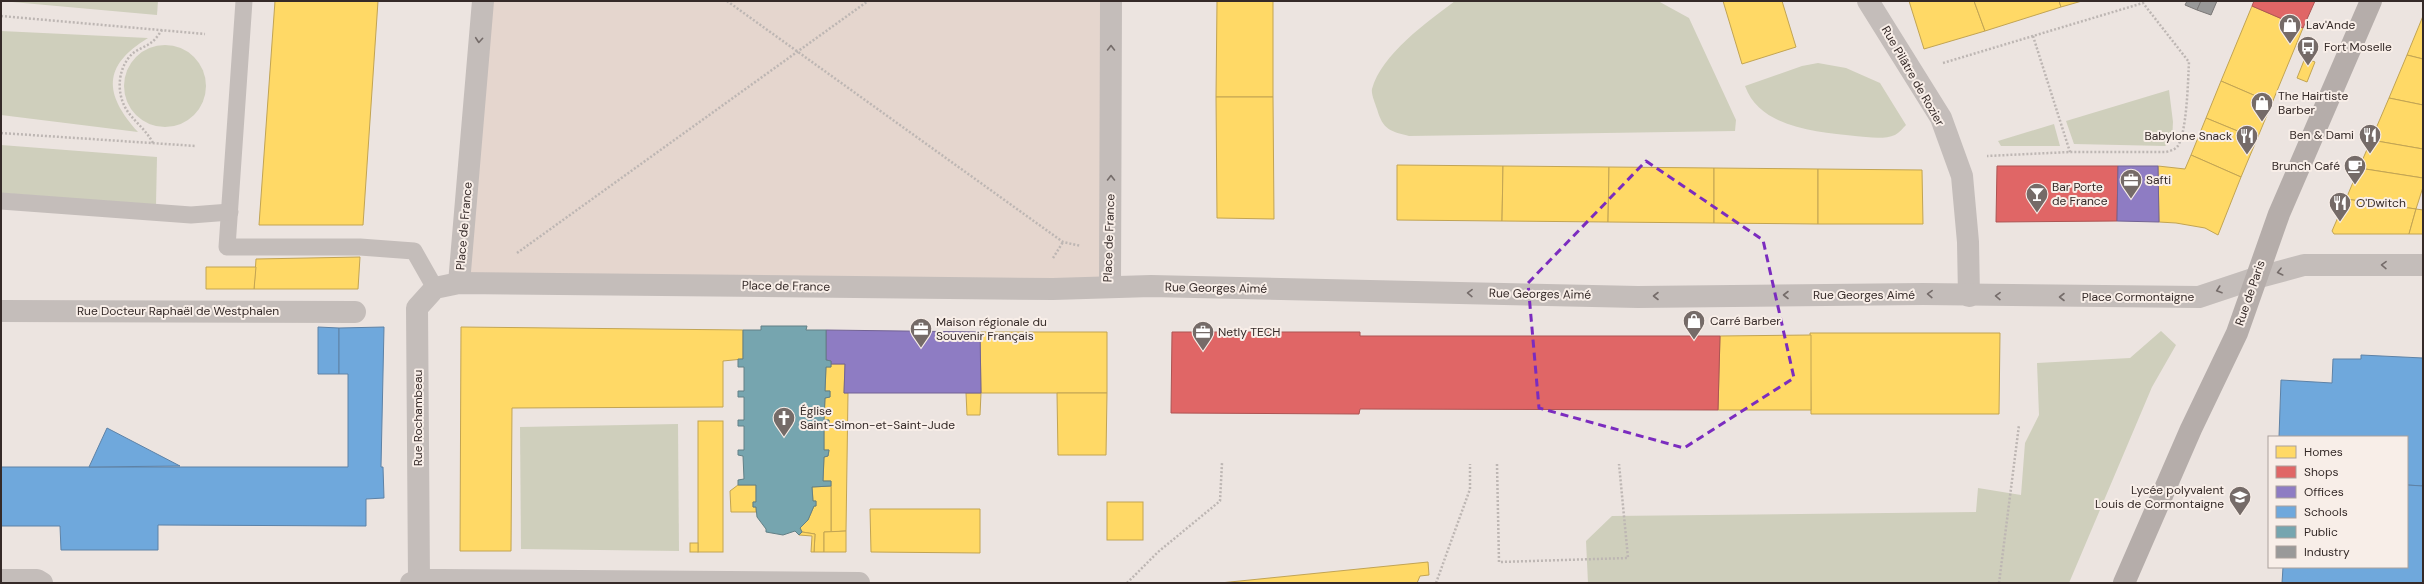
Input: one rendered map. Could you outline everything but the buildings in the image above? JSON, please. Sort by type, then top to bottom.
[{"type":"main road","name":"Rue de Paris","points":[[2124,583],[2191,429],[2237,333],[2279,214],[2370,1]]},
{"type":"street","name":"Place de France","points":[[483,1],[459,283],[1053,289],[1110,287],[1110,1]]},
{"type":"street","name":"Rue Pilâtre de Rozier","points":[[1868,1],[1941,118],[1962,176],[1968,242],[1969,296]]},
{"type":"street","name":"Place Cormontaigne","points":[[1969,296],[2199,297],[2256,278],[2304,265],[2423,265]]},
{"type":"street","points":[[435,288],[459,283]]},
{"type":"street","name":"Rue Georges Aimé","points":[[1110,287],[1638,296],[1969,296]]},
{"type":"street","name":"Rue Rochambeau","points":[[435,288],[417,308],[415,581],[859,583]]},
{"type":"street","name":"Rue Docteur Raphaël de Westphalen","points":[[1,311],[355,312]]},
{"type":"street","points":[[1,580],[38,580],[42,583]]},
{"type":"lane","points":[[244,1],[228,247],[360,247],[414,251],[435,288]]},
{"type":"lane","points":[[1,201],[191,215],[230,212]]},
{"type":"path","points":[[727,1],[1063,242],[1084,247]]},
{"type":"path","points":[[513,256],[868,1]]},
{"type":"path","points":[[1938,64],[2143,3],[2189,62],[2185,122],[2178,146],[2173,150],[2166,152],[2070,152],[1980,156]]},
{"type":"path","points":[[1,16],[205,34]]},
{"type":"path","points":[[153,143],[146,130],[128,112],[122,99],[121,74],[132,55],[152,42],[162,30]]},
{"type":"path","points":[[2033,36],[2070,152]]},
{"type":"path","points":[[1,133],[196,146]]},
{"type":"path","points":[[1051,262],[1063,242]]},
{"type":"path","points":[[1999,583],[2019,425]]},
{"type":"path","points":[[1127,583],[1158,552],[1220,501],[1222,463]]},
{"type":"path","points":[[1436,583],[1470,489],[1470,464]]},
{"type":"path","points":[[1497,464],[1499,562],[1628,558],[1619,464]]},
{"type":"highlighted area","points":[[1646,161],[1763,240],[1794,378],[1684,448],[1539,408],[1528,283]]},
{"type":"green space","points":[[1,1],[158,1],[157,15]]},
{"type":"green space","points":[[1455,1],[1658,1],[1689,18],[1736,120],[1735,131],[1409,136],[1392,131],[1385,125],[1379,116],[1373,96],[1372,89],[1377,76],[1395,51],[1432,18]]},
{"type":"green space","points":[[1,31],[148,38],[122,59],[116,70],[113,81],[114,93],[119,105],[138,132],[1,115]]},
{"type":"green space","points":[[157,45],[173,45],[188,52],[199,63],[206,78],[206,94],[203,102],[194,115],[181,124],[173,127],[157,127],[142,120],[131,109],[124,94],[124,78],[131,63],[142,52]]},
{"type":"green space","points":[[1818,63],[1846,68],[1880,83],[1906,125],[1891,137],[1880,138],[1807,129],[1776,119],[1763,111],[1752,100],[1745,86],[1802,66]]},
{"type":"green space","points":[[2169,90],[2173,122],[2172,140],[2165,146],[2074,144],[2066,121]]},
{"type":"green space","points":[[2054,124],[2060,146],[2001,146],[1998,141]]},
{"type":"green space","points":[[1,145],[157,157],[156,205],[1,193]]},
{"type":"green space","points":[[2161,331],[2176,345],[2152,387],[2069,583],[1588,583],[1586,541],[1612,516],[1976,512],[1978,488],[2021,495],[2025,443],[2039,415],[2037,363],[2130,358]]},
{"type":"green space","points":[[678,424],[679,551],[521,549],[520,427]]},
{"type":"shaded area","points":[[483,1],[1111,1],[1110,287],[459,283]]},
{"type":"place","name":"Lav'Ande","points":[[2290,44]]},
{"type":"place","name":"Fort Moselle","points":[[2308,66]]},
{"type":"place","name":"The Hairtiste Barber","points":[[2262,122]]},
{"type":"place","name":"Ben & Dami","points":[[2370,154]]},
{"type":"place","name":"Babylone Snack","points":[[2247,156]]},
{"type":"place","name":"Brunch Café","points":[[2355,186]]},
{"type":"place","name":"Safti","points":[[2131,200]]},
{"type":"place","name":"Bar Porte de France","points":[[2037,214]]},
{"type":"place","name":"O'Dwitch","points":[[2340,222]]},
{"type":"place","name":"Carré Barber","points":[[1694,340]]},
{"type":"place","name":"Maison régionale du Souvenir Français","points":[[921,348]]},
{"type":"place","name":"Netly TECH","points":[[1203,352]]},
{"type":"place","name":"Église Saint-Simon-et-Saint-Jude","points":[[784,438]]},
{"type":"place","name":"Lycée polyvalent Louis de Cormontaigne","points":[[2240,516]]}]
